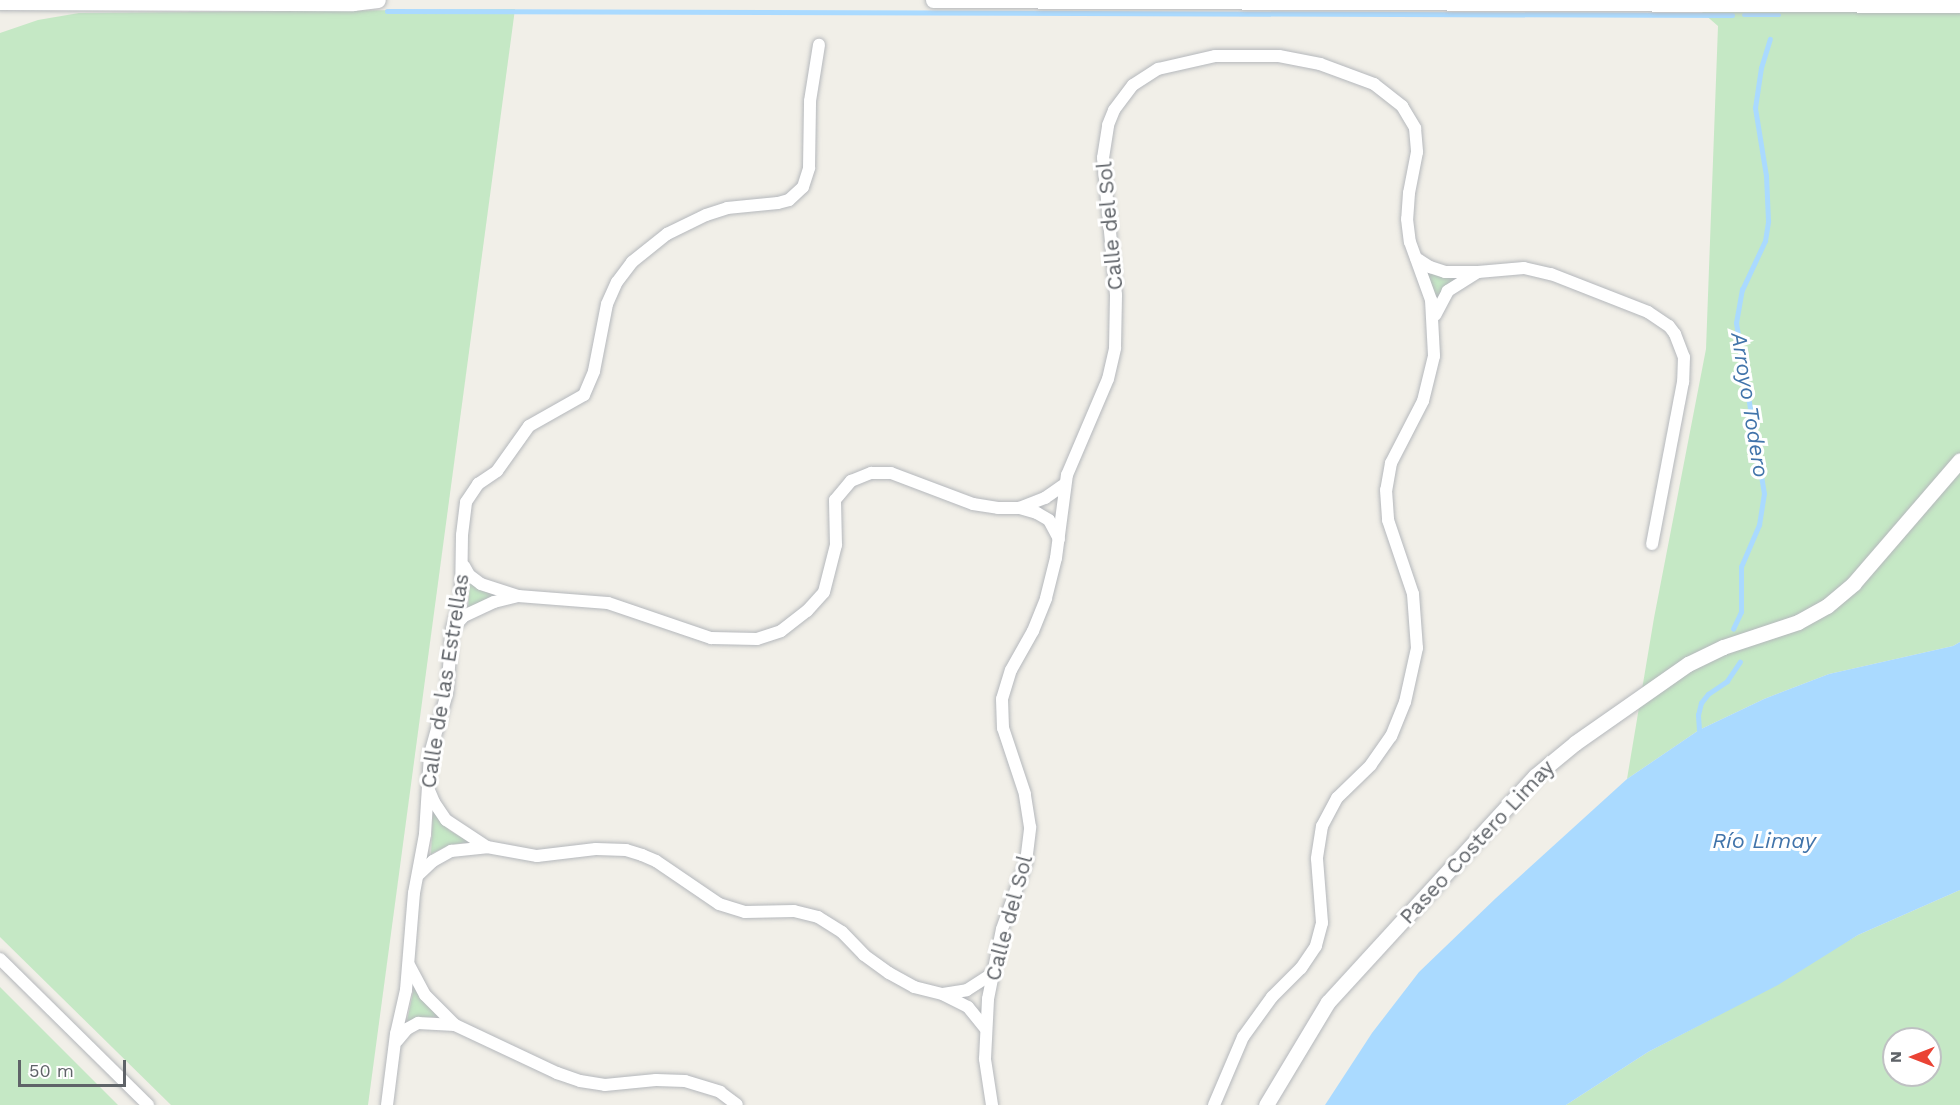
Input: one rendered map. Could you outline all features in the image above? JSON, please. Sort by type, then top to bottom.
[{"type":"street","points":[[0,2],[375,0]]},
{"type":"street","points":[[933,0],[1960,5]]},
{"type":"street","points":[[0,9],[16,2]]},
{"type":"street","name":"Calle de las Estrellas","points":[[387,1105],[408,963],[417,876],[425,834],[433,741],[447,693],[452,629],[461,599],[463,518],[471,492],[497,471],[529,426],[584,395],[590,384],[607,304],[617,282],[632,262],[667,234],[706,215],[727,208],[789,200],[803,187],[809,168],[810,101],[819,45]]},
{"type":"street","name":"Calle del Sol","points":[[991,1104],[985,1059],[985,1029],[992,974],[1002,929],[1029,845],[1028,810],[1003,728],[1002,699],[1011,670],[1040,616],[1052,579],[1065,484],[1108,379],[1115,348],[1116,295],[1104,176],[1105,140],[1114,110],[1132,85],[1145,76],[1194,59],[1236,55],[1279,56],[1341,70],[1384,90],[1402,106],[1415,128],[1417,152],[1407,219],[1416,258],[1431,300],[1434,318],[1434,356],[1424,401],[1391,463],[1386,489],[1388,519],[1407,575],[1416,612],[1417,648],[1411,684],[1399,719],[1382,751],[1337,798],[1322,826],[1317,859],[1322,923],[1316,946],[1305,963],[1272,997],[1243,1037],[1214,1105]]},
{"type":"street","points":[[1416,258],[1430,267],[1445,272],[1524,268],[1551,274],[1648,312],[1669,326],[1675,334],[1684,357],[1683,382],[1652,544]]},
{"type":"street","points":[[1434,318],[1439,303],[1448,291],[1478,272]]},
{"type":"street","name":"Paseo Costero Limay","points":[[1266,1105],[1328,1002],[1535,776],[1575,743],[1688,664],[1723,647],[1798,622],[1827,606],[1854,583],[1960,460]]},
{"type":"street","points":[[463,565],[469,575],[481,584],[518,596],[608,603],[711,638],[757,639],[781,631],[807,611],[824,592],[836,545],[835,500],[852,481],[871,473],[891,473],[973,504],[1019,508],[1037,513],[1049,520],[1059,540]]},
{"type":"street","points":[[1019,508],[1045,498],[1065,484]]},
{"type":"street","points":[[452,629],[471,613],[502,599],[518,596]]},
{"type":"street","points":[[428,781],[434,802],[446,820],[487,848]]},
{"type":"street","points":[[417,876],[432,861],[451,851],[487,848],[537,856],[596,849],[626,850],[656,861],[719,904],[745,912],[794,910],[818,917],[842,932],[864,955],[889,973],[914,987],[943,994],[968,1006],[985,1029]]},
{"type":"street","points":[[0,959],[148,1105]]},
{"type":"street","points":[[408,963],[425,995],[455,1024]]},
{"type":"street","points":[[943,994],[967,990],[992,974]]},
{"type":"street","points":[[394,1048],[402,1033],[412,1026],[433,1022],[455,1024],[580,1081],[605,1085],[656,1080],[685,1081],[720,1092],[737,1105]]},
{"type":"green space","points":[[1688,0],[1960,0],[1960,642],[1953,646],[1829,674],[1764,699],[1699,730],[1627,779],[1654,618],[1706,349],[1718,26]]},
{"type":"green space","points":[[515,9],[368,1105],[171,1105],[0,937],[0,33],[38,20],[79,13]]},
{"type":"green space","points":[[1426,270],[1460,276],[1436,299]]},
{"type":"green space","points":[[470,583],[478,589],[498,596],[468,610]]},
{"type":"green space","points":[[433,810],[449,830],[469,842],[449,845],[431,854]]},
{"type":"green space","points":[[1960,890],[1960,1105],[1566,1105],[1648,1052],[1715,1017],[1858,935]]},
{"type":"green space","points":[[0,987],[118,1105],[0,1105]]},
{"type":"green space","points":[[414,988],[426,1005],[439,1016],[407,1021]]},
{"type":"water","name":"Río Limay","points":[[1960,642],[1960,890],[1858,935],[1778,985],[1648,1052],[1566,1105],[1325,1105],[1372,1033],[1419,972],[1496,898],[1627,779],[1699,730],[1764,699],[1829,674],[1953,646]]},
{"type":"waterway","points":[[387,11],[1732,15]]},
{"type":"waterway","points":[[1744,15],[1779,15]]},
{"type":"waterway","name":"Arroyo Todero","points":[[1733,629],[1741,612],[1741,567],[1759,525],[1764,494],[1736,323],[1742,290],[1765,241],[1768,221],[1766,176],[1755,108],[1761,68],[1770,39]]},
{"type":"waterway","name":"Arroyo Todero","points":[[1699,730],[1698,715],[1701,703],[1708,694],[1727,681],[1740,662]]}]
